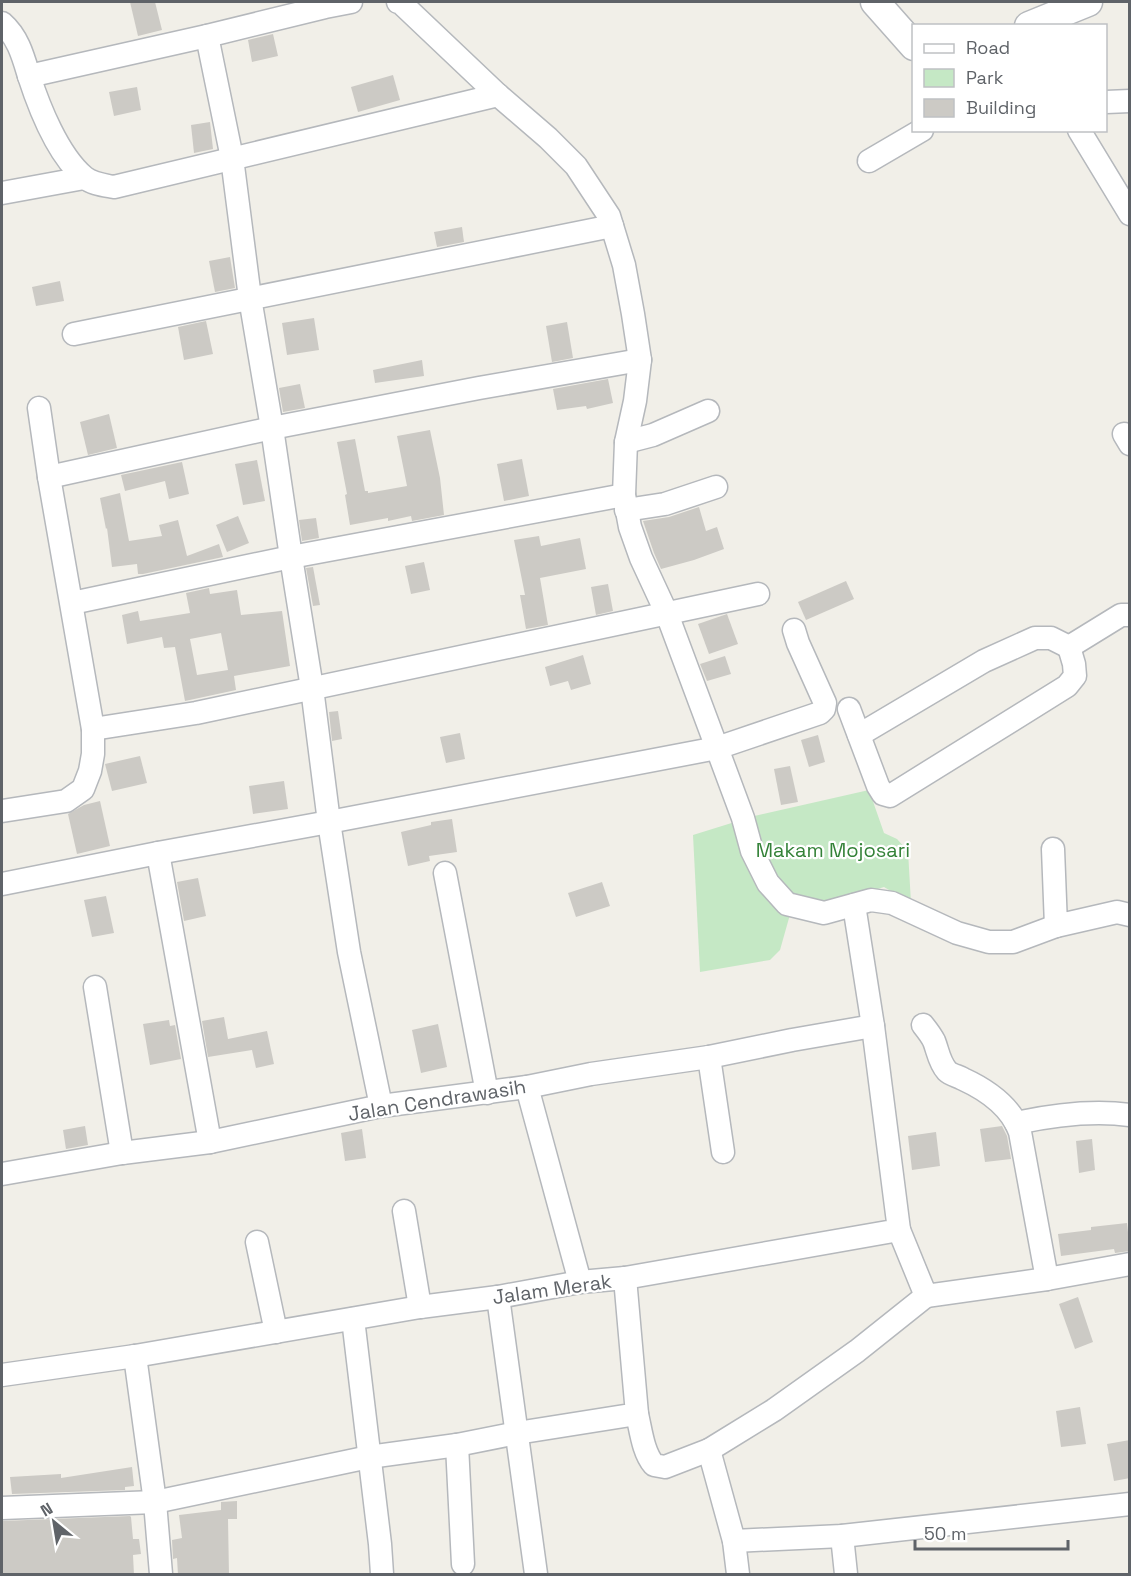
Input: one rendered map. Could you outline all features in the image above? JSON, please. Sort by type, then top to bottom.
[{"type":"street","points":[[29,76],[351,2]]},
{"type":"street","points":[[398,2],[576,166],[609,216],[624,266],[640,360],[635,401],[626,442],[625,503],[630,527],[641,558],[667,614],[743,818],[752,851],[768,883],[788,904],[824,913],[871,900],[892,903],[957,933],[989,942],[1013,942],[1056,926],[1116,912],[1130,915]]},
{"type":"street","points":[[875,2],[912,44]]},
{"type":"street","points":[[1034,24],[1088,2]]},
{"type":"street","points":[[2,23],[11,32],[23,55],[41,108],[57,142],[72,164],[84,178],[95,184],[114,187],[498,95]]},
{"type":"street","points":[[207,36],[232,158],[250,298],[312,688],[349,952],[381,1106]]},
{"type":"street","points":[[1107,102],[1130,101]]},
{"type":"street","points":[[869,162],[919,132]]},
{"type":"street","points":[[1080,132],[1130,214]]},
{"type":"street","points":[[2,193],[84,178]]},
{"type":"street","points":[[74,334],[612,226]]},
{"type":"street","points":[[49,477],[272,428],[640,360]]},
{"type":"street","points":[[2,811],[66,801],[83,789],[93,754],[93,729],[39,408]]},
{"type":"street","points":[[626,442],[653,435],[708,411]]},
{"type":"street","points":[[72,603],[291,557],[625,503],[665,504],[716,487]]},
{"type":"street","points":[[93,729],[196,713],[758,594]]},
{"type":"street","points":[[1069,647],[1121,615],[1130,615]]},
{"type":"street","points":[[2,884],[717,748],[820,713],[824,709],[825,703],[794,630]]},
{"type":"street","points":[[849,709],[878,786],[883,794],[890,796],[1067,686],[1075,676],[1069,647],[1051,638],[1035,638],[976,666],[859,735]]},
{"type":"street","points":[[1053,849],[1056,926]]},
{"type":"street","points":[[158,853],[210,1142]]},
{"type":"street","points":[[445,873],[488,1093]]},
{"type":"street","points":[[854,905],[873,1026],[899,1230],[926,1296]]},
{"type":"street","points":[[95,987],[122,1153]]},
{"type":"street","points":[[923,1025],[933,1039],[940,1061],[949,1073],[964,1079],[1003,1104],[1016,1123],[1020,1132],[1047,1279]]},
{"type":"street","name":"Jalan Cendrawasih","points":[[2,1174],[122,1153],[210,1142],[381,1106],[527,1087],[591,1074],[709,1057],[873,1026]]},
{"type":"street","points":[[709,1057],[723,1152]]},
{"type":"street","points":[[527,1087],[580,1282]]},
{"type":"street","points":[[1016,1123],[1037,1118],[1072,1115],[1116,1113],[1130,1115]]},
{"type":"street","points":[[404,1211],[420,1307]]},
{"type":"street","name":"Jalam Merak","points":[[2,1375],[135,1356],[580,1282],[624,1278],[899,1230]]},
{"type":"street","points":[[257,1242],[276,1332]]},
{"type":"street","points":[[624,1278],[637,1414],[651,1461],[654,1465],[664,1467],[709,1450],[774,1410],[856,1351],[926,1296],[1047,1279],[1130,1264]]},
{"type":"street","points":[[498,1297],[536,1575]]},
{"type":"street","points":[[353,1319],[382,1575]]},
{"type":"street","points":[[135,1356],[155,1502],[161,1575]]},
{"type":"street","points":[[2,1508],[155,1502],[369,1457],[457,1445],[637,1414]]},
{"type":"street","points":[[457,1445],[463,1564]]},
{"type":"street","points":[[709,1450],[734,1541],[738,1575]]},
{"type":"street","points":[[734,1541],[842,1536],[1130,1504]]},
{"type":"street","points":[[842,1536],[846,1575]]},
{"type":"green space","name":"Makam Mojosari","points":[[869,790],[884,833],[897,839],[908,851],[911,903],[884,887],[838,901],[811,900],[785,891],[772,878],[750,817]]},
{"type":"green space","name":"Makam Mojosari","points":[[738,821],[791,911],[780,950],[770,960],[700,972],[693,835]]},
{"type":"building","points":[[130,2],[155,2],[162,30],[138,36]]},
{"type":"building","points":[[273,34],[278,56],[252,62],[248,40]]},
{"type":"building","points":[[393,75],[400,100],[358,112],[351,87]]},
{"type":"building","points":[[137,87],[141,110],[114,116],[109,92]]},
{"type":"building","points":[[210,122],[213,149],[194,153],[191,125]]},
{"type":"building","points":[[462,227],[464,242],[437,247],[434,232]]},
{"type":"building","points":[[230,257],[235,288],[215,292],[209,261]]},
{"type":"building","points":[[60,281],[64,301],[36,306],[32,287]]},
{"type":"building","points":[[314,318],[319,350],[287,355],[282,323]]},
{"type":"building","points":[[206,321],[213,354],[184,360],[178,327]]},
{"type":"building","points":[[567,322],[573,358],[552,362],[546,326]]},
{"type":"building","points":[[422,360],[424,376],[375,383],[373,370]]},
{"type":"building","points":[[608,379],[613,403],[587,409],[586,406],[557,410],[553,389]]},
{"type":"building","points":[[300,384],[305,408],[283,412],[279,388]]},
{"type":"building","points":[[109,414],[117,448],[88,455],[80,422]]},
{"type":"building","points":[[430,430],[440,478],[444,515],[412,521],[411,516],[388,521],[388,518],[350,525],[345,495],[347,494],[337,442],[355,439],[365,491],[368,493],[407,486],[397,436]]},
{"type":"building","points":[[522,459],[529,496],[504,501],[497,464]]},
{"type":"building","points":[[257,460],[265,501],[243,505],[235,464]]},
{"type":"building","points":[[182,462],[189,494],[169,499],[165,481],[125,491],[121,475]]},
{"type":"building","points":[[120,493],[129,541],[162,536],[159,525],[178,520],[187,556],[219,544],[223,557],[143,574],[138,574],[137,564],[112,567],[100,498]]},
{"type":"building","points":[[699,507],[706,531],[717,527],[724,549],[661,569],[643,521],[669,517]]},
{"type":"building","points":[[238,516],[249,543],[227,552],[216,525]]},
{"type":"building","points":[[316,518],[319,538],[302,541],[299,520]]},
{"type":"building","points":[[539,536],[541,546],[580,538],[586,569],[540,578],[548,625],[526,629],[520,595],[525,595],[514,540]]},
{"type":"building","points":[[424,562],[430,590],[411,594],[405,566]]},
{"type":"building","points":[[313,567],[320,605],[313,606],[306,568]]},
{"type":"building","points":[[846,581],[854,599],[806,620],[798,602]]},
{"type":"building","points":[[608,584],[613,611],[596,615],[591,587]]},
{"type":"building","points":[[209,588],[210,594],[237,590],[241,615],[282,611],[290,666],[234,676],[236,690],[185,701],[175,647],[164,648],[162,637],[127,644],[122,615],[138,611],[140,621],[190,613],[186,593]],"holes":[[[221,633],[228,670],[197,675],[190,639]]]},
{"type":"building","points":[[727,614],[738,644],[709,654],[698,624]]},
{"type":"building","points":[[583,655],[591,684],[571,690],[568,681],[550,686],[545,667]]},
{"type":"building","points":[[725,656],[731,674],[707,681],[700,664]]},
{"type":"building","points":[[338,711],[342,739],[332,741],[329,712]]},
{"type":"building","points":[[460,733],[465,759],[446,763],[440,737]]},
{"type":"building","points":[[818,735],[825,762],[809,767],[801,740]]},
{"type":"building","points":[[140,756],[147,783],[112,791],[105,764]]},
{"type":"building","points":[[790,766],[798,802],[781,805],[774,769]]},
{"type":"building","points":[[284,781],[288,809],[253,814],[249,786]]},
{"type":"building","points":[[100,801],[110,846],[77,854],[68,814],[84,805]]},
{"type":"building","points":[[452,819],[457,852],[429,856],[430,861],[408,866],[401,832],[431,825],[431,822]]},
{"type":"building","points":[[198,878],[206,916],[184,921],[177,882]]},
{"type":"building","points":[[602,882],[610,906],[576,917],[568,893]]},
{"type":"building","points":[[106,896],[114,933],[92,937],[84,900]]},
{"type":"building","points":[[224,1017],[228,1039],[267,1031],[274,1064],[256,1068],[252,1050],[208,1057],[202,1021]]},
{"type":"building","points":[[169,1020],[170,1026],[175,1025],[181,1059],[150,1065],[143,1024]]},
{"type":"building","points":[[438,1024],[447,1067],[421,1073],[412,1030]]},
{"type":"building","points":[[85,1126],[88,1145],[66,1149],[63,1130]]},
{"type":"building","points":[[1002,1126],[1007,1136],[1011,1159],[985,1162],[980,1129]]},
{"type":"building","points":[[362,1129],[366,1158],[345,1161],[341,1133]]},
{"type":"building","points":[[936,1132],[940,1166],[912,1170],[908,1136]]},
{"type":"building","points":[[1092,1139],[1095,1170],[1079,1173],[1076,1141]]},
{"type":"building","points":[[1127,1223],[1130,1251],[1115,1253],[1114,1249],[1061,1256],[1058,1234]]},
{"type":"building","points":[[1078,1297],[1093,1342],[1075,1349],[1059,1304]]},
{"type":"building","points":[[1080,1407],[1086,1444],[1061,1447],[1056,1411]]},
{"type":"building","points":[[1130,1440],[1130,1478],[1114,1481],[1107,1444]]},
{"type":"building","points":[[132,1467],[134,1486],[125,1487],[125,1490],[12,1494],[10,1477],[61,1474],[61,1478]]},
{"type":"building","points":[[237,1501],[237,1519],[228,1519],[229,1575],[178,1575],[177,1558],[173,1559],[172,1540],[182,1538],[179,1515],[221,1510],[221,1502]]},
{"type":"building","points":[[130,1516],[133,1539],[139,1539],[141,1554],[133,1555],[134,1575],[2,1575],[2,1521]]}]
